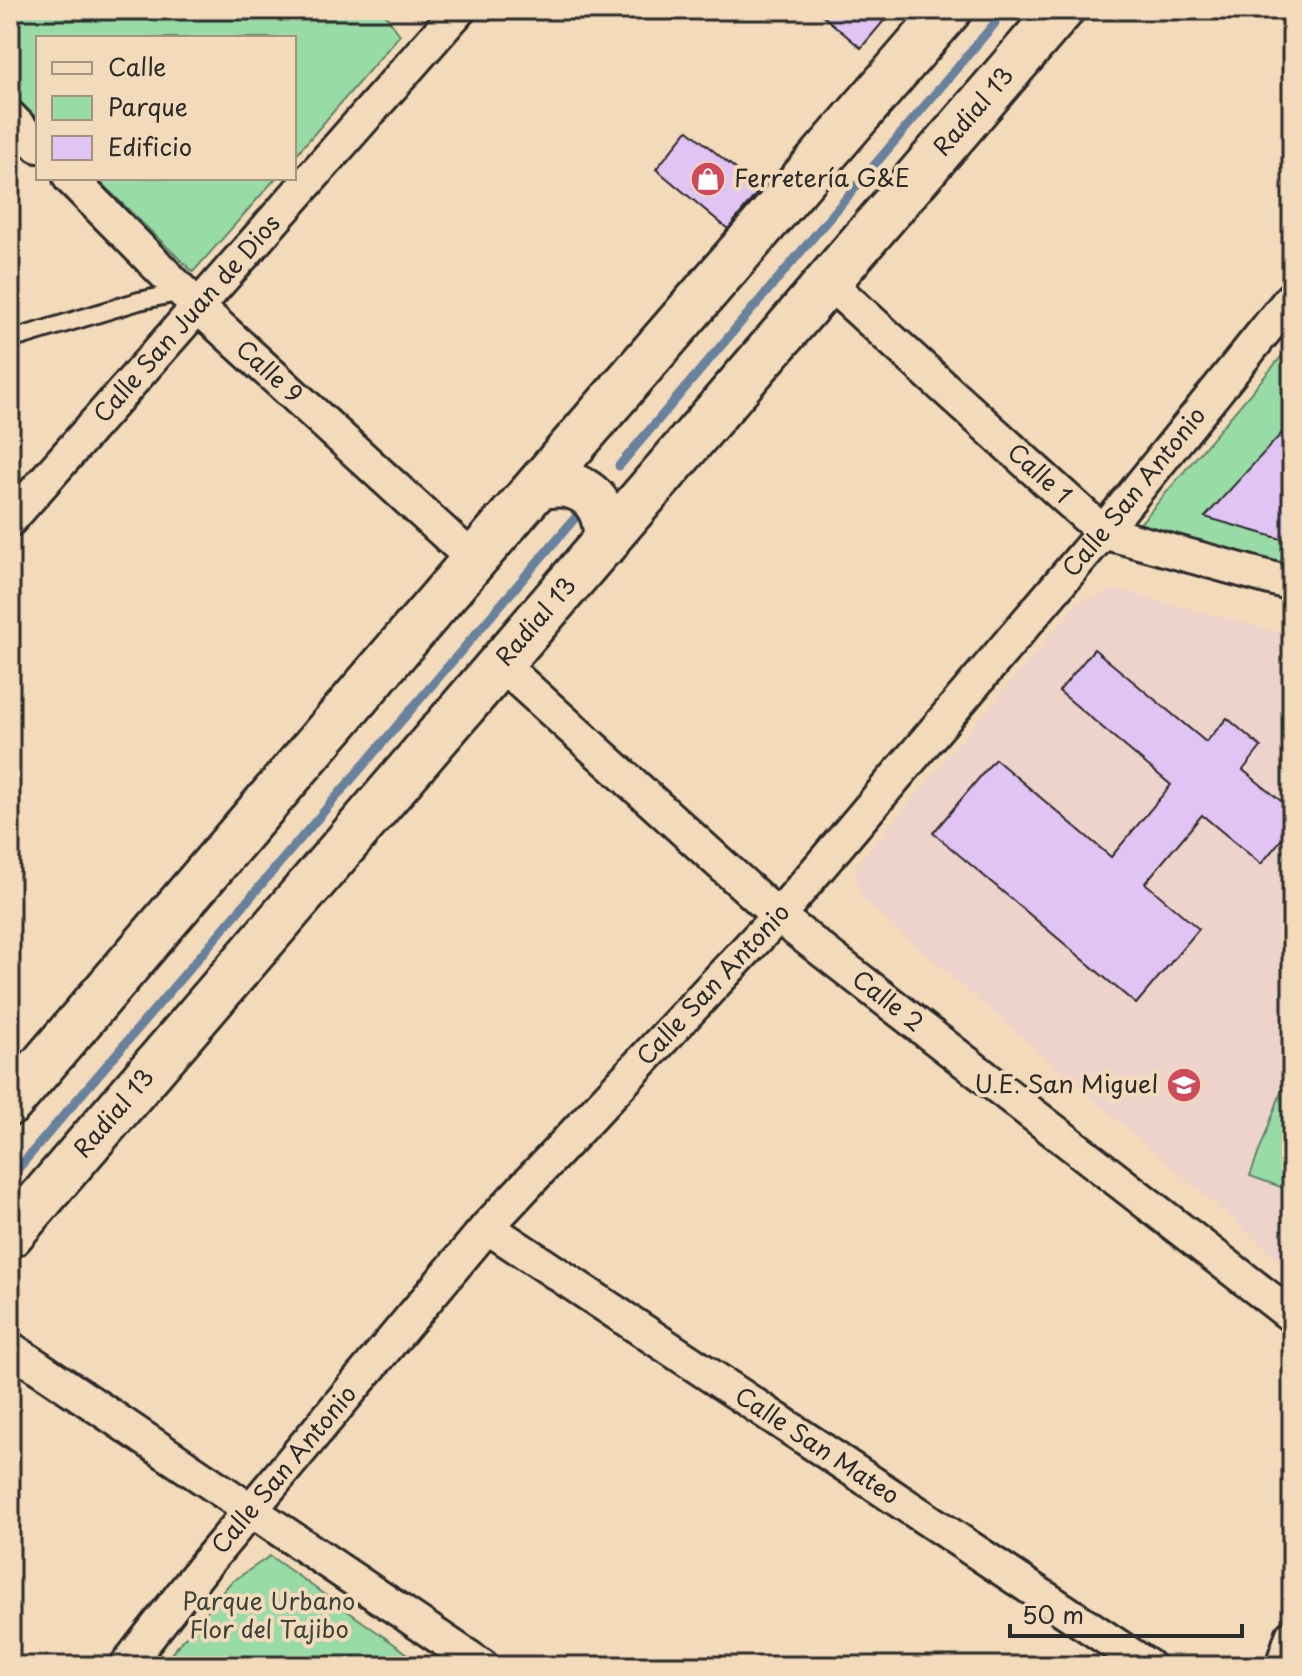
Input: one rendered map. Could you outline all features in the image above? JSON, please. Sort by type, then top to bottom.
[{"type":"main road","points":[[10,1103],[949,10]]},
{"type":"main road","name":"Radial 13","points":[[10,1235],[1061,10]]},
{"type":"main road","points":[[586,431],[587,451],[596,470],[611,484],[630,491],[651,490]]},
{"type":"main road","points":[[538,487],[564,484],[589,494],[601,508],[607,525],[606,543]]},
{"type":"street","name":"Calle San Juan de Dios","points":[[10,520],[190,300],[441,17]]},
{"type":"street","points":[[10,117],[36,144]]},
{"type":"street","name":"Calle 9","points":[[72,180],[190,300],[474,560]]},
{"type":"street","name":"Calle 1","points":[[829,283],[1103,532],[1292,584]]},
{"type":"street","name":"Calle San Antonio","points":[[126,1666],[487,1227],[778,916],[1103,532],[1292,297]]},
{"type":"street","name":"Calle 2","points":[[502,665],[778,916],[1292,1316]]},
{"type":"street","name":"Calle San Mateo","points":[[487,1227],[1148,1666]]},
{"type":"street","points":[[10,1348],[482,1666]]},
{"type":"lane","points":[[10,340],[139,301],[190,300]]},
{"type":"shaded area","name":"U.E. San Miguel","points":[[1117,590],[1292,636],[1292,1271],[861,898],[854,868],[1077,603]]},
{"type":"green space","points":[[10,10],[382,10],[400,35],[296,155],[296,36],[36,36],[36,118],[10,92]]},
{"type":"green space","points":[[98,180],[274,180],[193,272]]},
{"type":"green space","points":[[1292,344],[1292,570],[1138,526]]},
{"type":"green space","points":[[1292,1063],[1292,1191],[1250,1176]]},
{"type":"green space","name":"Parque Urbano Flor del Tajibo","points":[[270,1556],[425,1666],[161,1666],[230,1583]]},
{"type":"building","points":[[816,10],[893,10],[861,48]]},
{"type":"building","name":"Ferretería G&E","points":[[688,130],[760,189],[728,229],[656,169]]},
{"type":"building","points":[[1292,422],[1292,542],[1205,517]]},
{"type":"building","points":[[1094,649],[1206,742],[1227,718],[1261,747],[1243,770],[1292,810],[1292,827],[1261,864],[1202,815],[1145,883],[1199,929],[1136,1004],[933,833],[995,759],[1111,857],[1171,785],[1059,691]]},
{"type":"waterway","points":[[619,466],[995,23]]},
{"type":"waterway","points":[[10,1178],[581,511]]},
{"type":"place","name":"Ferretería G&E","points":[[708,179]]},
{"type":"place","name":"U.E. San Miguel","points":[[1184,1085]]}]
